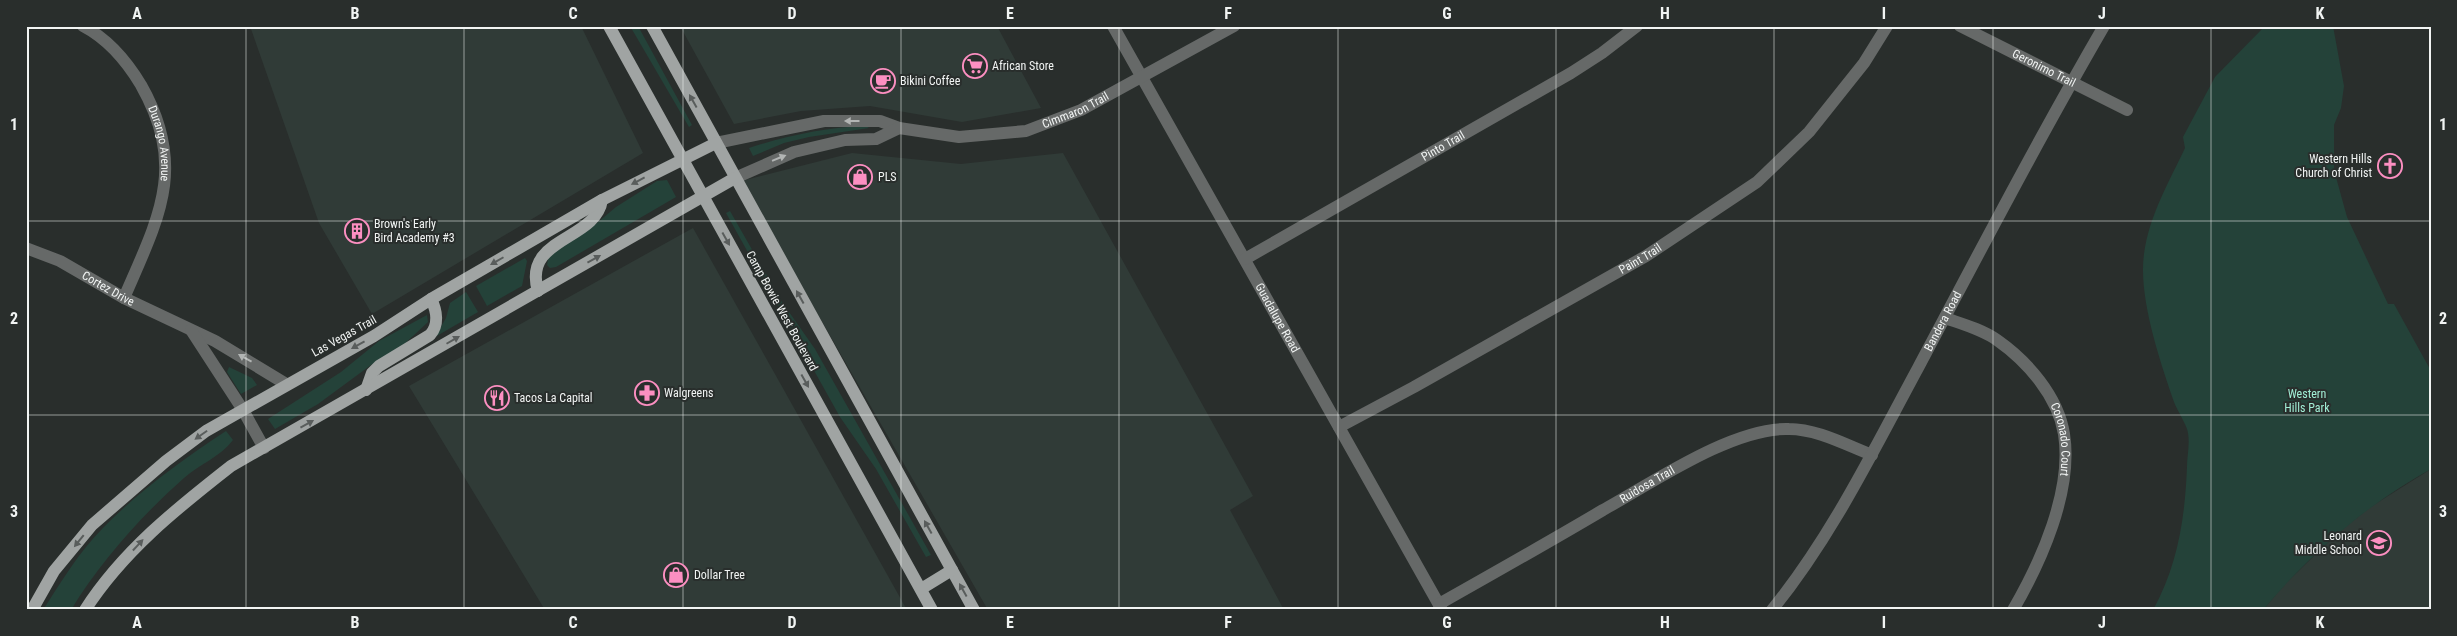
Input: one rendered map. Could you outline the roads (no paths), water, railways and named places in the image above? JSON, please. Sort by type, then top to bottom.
[{"type":"main road","name":"Camp Bowie West Boulevard","points":[[609,26],[932,610]]},
{"type":"main road","name":"Camp Bowie West Boulevard","points":[[652,26],[974,610]]},
{"type":"main road","name":"Las Vegas Trail","points":[[32,610],[54,571],[92,525],[184,446],[286,384],[374,336],[431,299],[602,200],[682,159],[716,144]]},
{"type":"main road","points":[[85,610],[99,588],[157,524],[231,466],[735,178]]},
{"type":"main road","points":[[538,291],[534,278],[541,258],[550,249],[593,219],[601,211],[602,200]]},
{"type":"main road","points":[[366,390],[372,373],[379,366],[430,335],[435,329],[436,321],[431,299]]},
{"type":"main road","points":[[921,589],[952,570]]},
{"type":"street","name":"Durango Avenue","points":[[83,26],[96,30],[121,56],[133,72],[159,122],[165,150],[167,174],[156,224],[124,298]]},
{"type":"street","name":"Guadalupe Road","points":[[1113,26],[1440,607]]},
{"type":"street","name":"Cimmaron Trail","points":[[716,144],[824,121],[880,120],[899,128],[959,137],[1026,131],[1081,110],[1234,26]]},
{"type":"street","name":"Pinto Trail","points":[[1245,260],[1571,73],[1602,53],[1637,26]]},
{"type":"street","name":"Paint Trail","points":[[1339,427],[1414,387],[1646,256],[1757,182],[1808,132],[1864,63],[1887,26]]},
{"type":"street","name":"Geronimo Trail","points":[[1960,26],[2127,110]]},
{"type":"street","name":"Bandera Road","points":[[1772,610],[1823,542],[1872,455],[2071,82],[2104,26]]},
{"type":"street","points":[[735,178],[794,152],[845,140],[876,139],[899,128]]},
{"type":"street","name":"Cortez Drive","points":[[26,248],[60,261],[124,298],[215,341],[286,384]]},
{"type":"street","name":"Coronado Court","points":[[1945,318],[1975,328],[1997,340],[2029,369],[2057,410],[2064,434],[2064,465],[2051,530],[2012,610]]},
{"type":"street","points":[[191,330],[264,448]]},
{"type":"street","name":"Ruidosa Trail","points":[[1440,607],[1670,473],[1743,437],[1768,430],[1789,429],[1811,432],[1872,455]]},
{"type":"place","name":"African Store","points":[[975,66]]},
{"type":"place","name":"Bikini Coffee","points":[[883,81]]},
{"type":"place","name":"Western Hills Church of Christ","points":[[2390,166]]},
{"type":"place","name":"PLS","points":[[860,177]]},
{"type":"place","name":"Brown's Early Bird Academy #3","points":[[357,231]]},
{"type":"place","name":"Walgreens","points":[[647,393]]},
{"type":"place","name":"Tacos La Capital","points":[[497,398]]},
{"type":"place","name":"Leonard Middle School","points":[[2379,543]]},
{"type":"place","name":"Dollar Tree","points":[[676,575]]},
{"type":"park label","name":"Western Hills Park","points":[[2307,401]]}]
